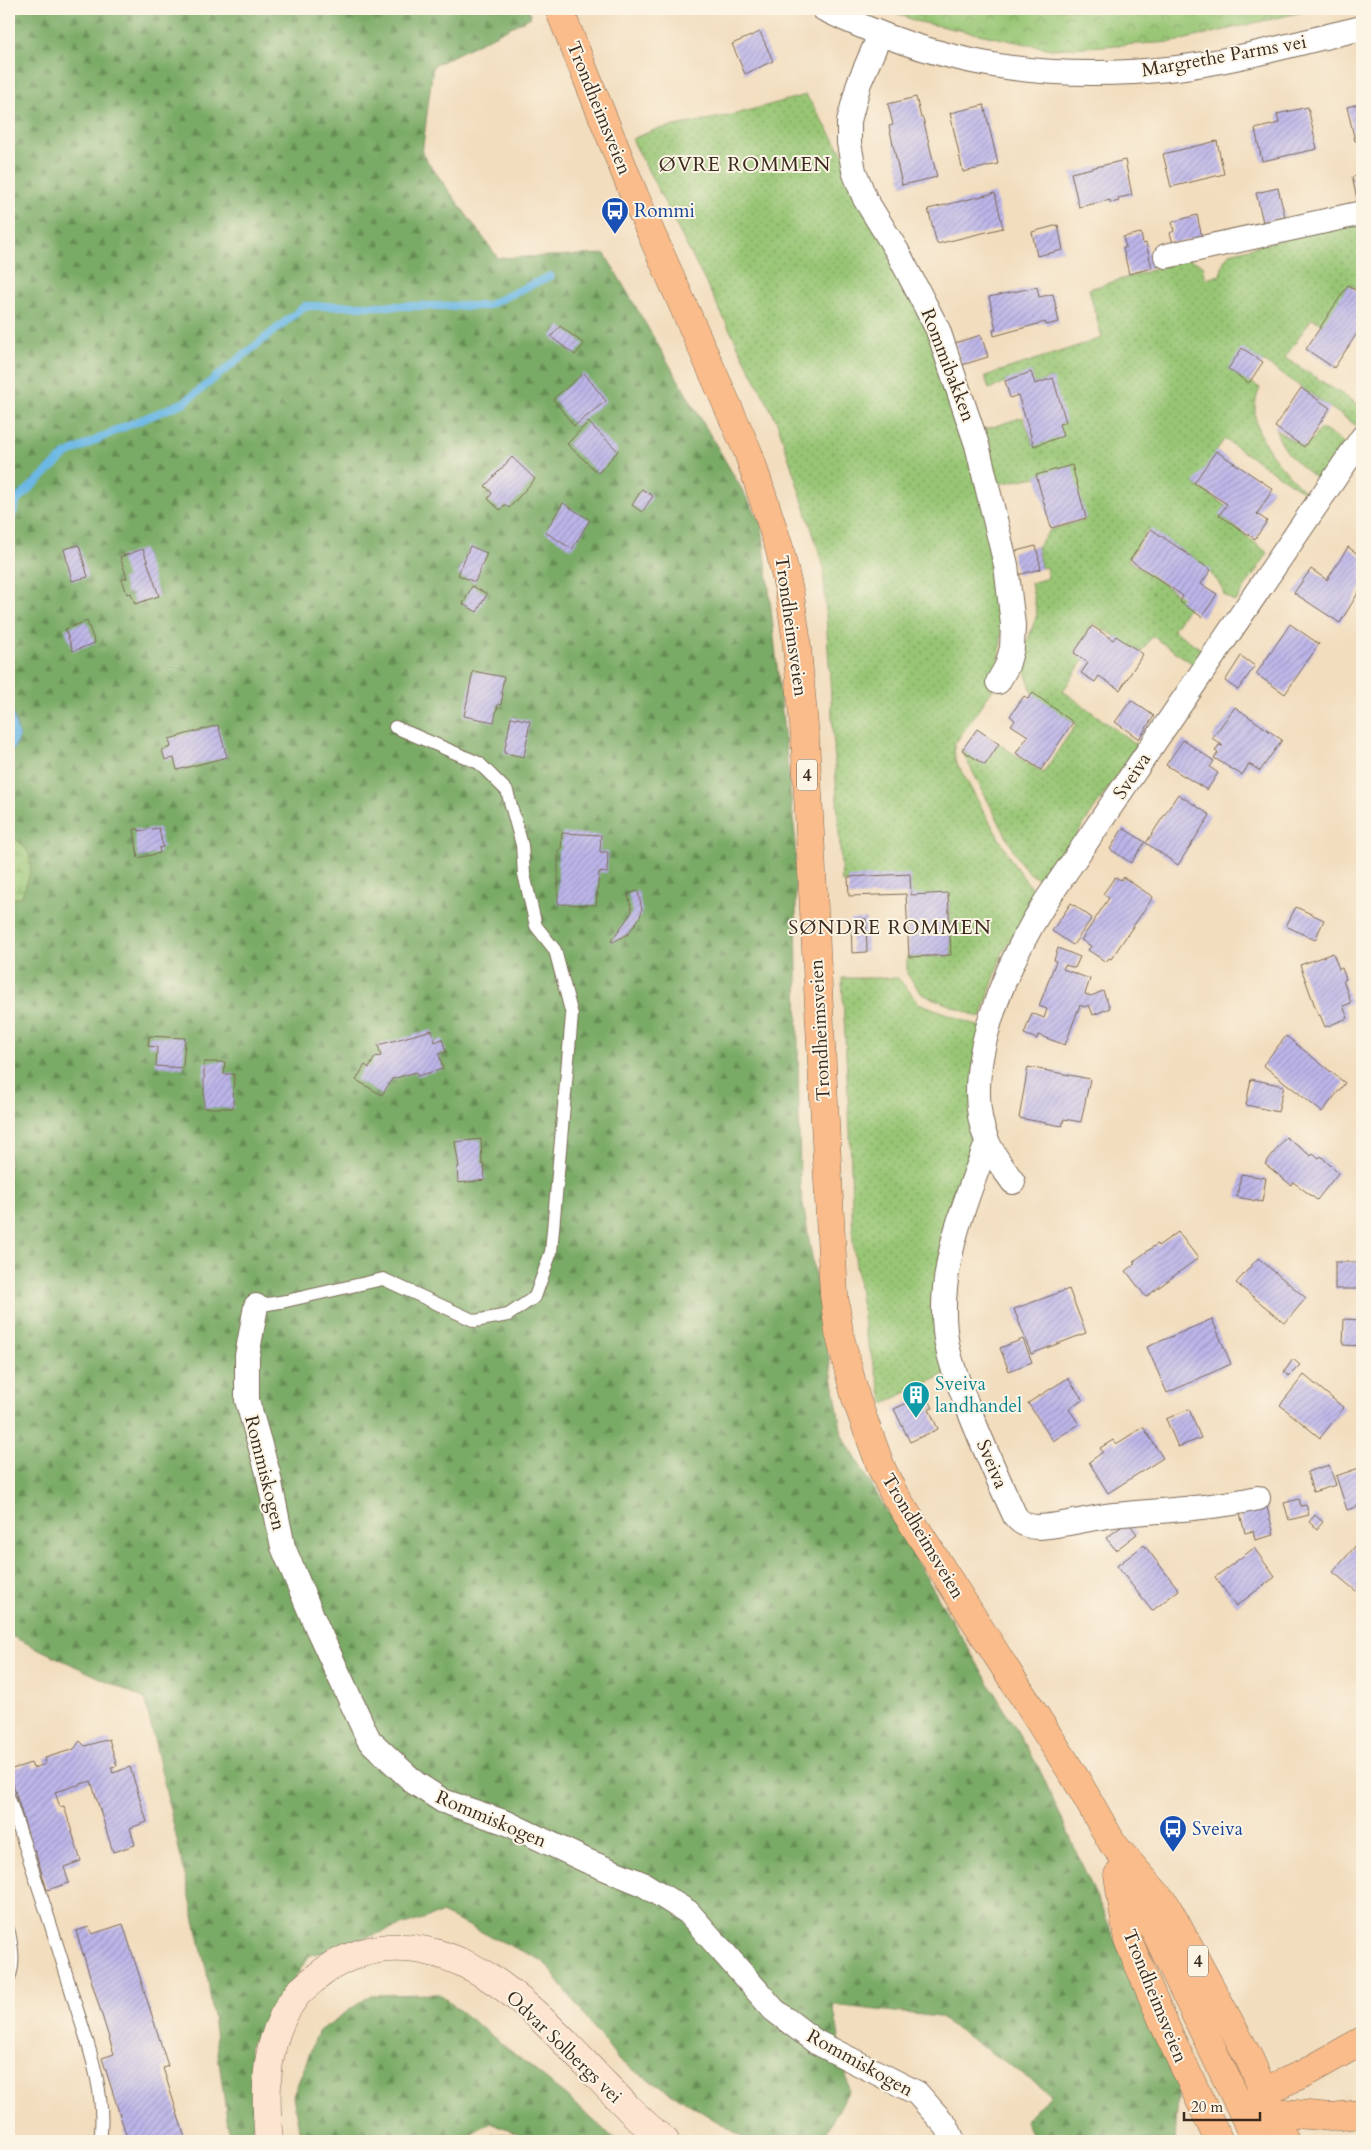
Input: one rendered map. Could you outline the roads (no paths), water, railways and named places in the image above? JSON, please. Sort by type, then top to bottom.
[{"type":"highway","name":"Trondheimsveien","points":[[559,9],[635,197],[748,452],[779,547],[788,585],[796,638],[805,737],[834,1295],[844,1357],[856,1400],[894,1494],[1076,1779],[1113,1844],[1166,1905],[1211,1984],[1268,2101],[1285,2141]]},
{"type":"highway","name":"Trondheimsveien","points":[[1113,1844],[1128,1940],[1165,2026],[1219,2141]]},
{"type":"highway","points":[[1113,1844],[1255,2141]]},
{"type":"highway","points":[[1243,2113],[1268,2101],[1311,2070],[1362,2041]]},
{"type":"highway","points":[[1268,2101],[1332,2117],[1362,2114]]},
{"type":"street","name":"Margrethe Parms vei","points":[[824,9],[880,35],[930,52],[986,64],[1045,72],[1099,74],[1187,66],[1362,28]]},
{"type":"street","name":"Rommibakken","points":[[880,35],[859,83],[849,121],[849,143],[854,171],[865,199],[897,251],[938,330],[977,445],[1006,565],[1013,625],[1012,648],[1007,666],[998,682]]},
{"type":"street","points":[[1166,256],[1362,214]]},
{"type":"street","name":"Sveiva","points":[[1013,1182],[988,1143],[978,1104],[979,1078],[988,1030],[1007,974],[1031,925],[1362,438]]},
{"type":"street","name":"Sveiva","points":[[988,1143],[959,1223],[951,1255],[946,1282],[945,1332],[948,1350],[971,1416],[1015,1516],[1020,1522],[1038,1527],[1113,1516],[1207,1507],[1258,1498]]},
{"type":"street","name":"Rommiskogen","points":[[256,1306],[246,1356],[247,1400],[268,1473],[283,1547],[318,1630],[370,1740],[414,1783],[443,1801],[507,1823],[587,1861],[643,1884],[688,1912],[774,2010],[816,2042],[917,2093],[947,2127],[953,2141]]},
{"type":"street","name":"Odvar Solbergs vei","points":[[269,2141],[266,2079],[271,2046],[282,2018],[299,1992],[323,1972],[347,1958],[375,1949],[404,1948],[434,1952],[463,1962],[489,1976],[548,2026],[616,2097],[665,2141]]},
{"type":"lane","points":[[256,1306],[383,1279],[475,1321],[508,1315],[535,1297],[551,1252],[572,1016],[555,950],[536,926],[524,874],[522,845],[507,792],[479,763],[395,727]]},
{"type":"lane","points":[[9,1798],[59,1948],[90,2054],[98,2086],[100,2141]]},
{"type":"lane","points":[[9,1932],[12,1964],[9,1978]]},
{"type":"water","points":[[9,711],[13,713],[19,736],[13,751],[9,749]]},
{"type":"waterway","points":[[9,524],[17,500],[65,455],[119,429],[185,402],[305,306],[486,306],[550,276]]},
{"type":"place","name":"Rommi","points":[[615,235]]},
{"type":"place","name":"Sveiva landhandel","points":[[916,1419]]},
{"type":"place","name":"Sveiva","points":[[1173,1853]]},
{"type":"district","name":"ØVRE ROMMEN","points":[[745,164]]},
{"type":"district","name":"SØNDRE ROMMEN","points":[[890,927]]}]
